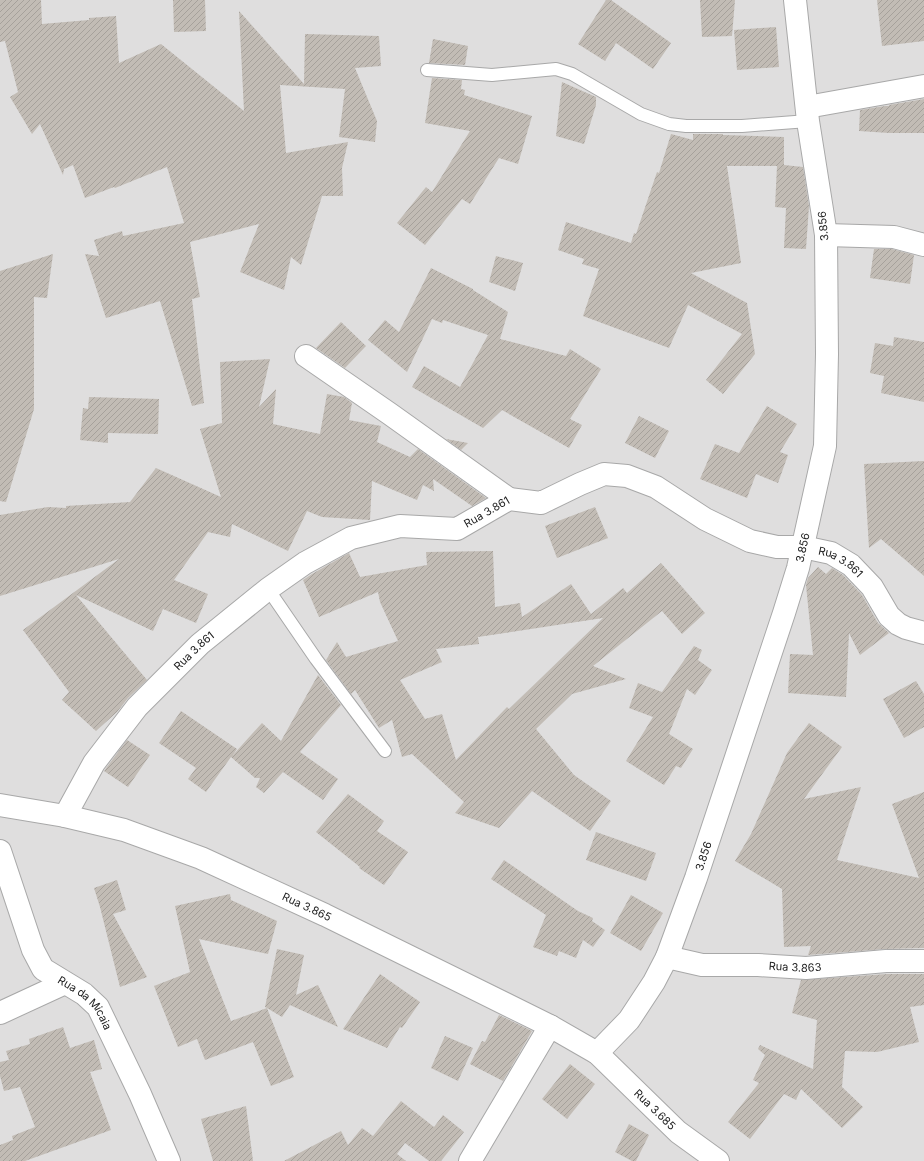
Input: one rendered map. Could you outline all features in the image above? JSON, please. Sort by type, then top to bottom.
[{"type":"street","name":"3.856","points":[[597,1053],[629,1020],[654,982],[667,957],[696,878],[782,621],[798,568],[825,446],[827,354],[826,235],[807,114],[795,0]]},
{"type":"street","points":[[807,114],[924,86]]},
{"type":"street","points":[[826,235],[894,237],[924,245]]},
{"type":"street","points":[[306,356],[509,499]]},
{"type":"street","name":"Rua 3.861","points":[[65,816],[94,764],[138,707],[200,644],[268,589],[305,563],[352,538],[400,526],[457,529],[509,499],[541,503],[604,474],[626,476],[656,487],[705,519],[750,541],[777,547],[802,547],[831,553],[851,565],[872,587],[889,616],[898,624],[924,633]]},
{"type":"street","name":"Rua 3.865","points":[[0,805],[65,816],[124,830],[201,858],[455,979],[550,1026],[597,1053]]},
{"type":"street","name":"Rua da Micaia","points":[[0,851],[33,950],[43,969],[84,994],[98,1007],[140,1094],[169,1161]]},
{"type":"street","name":"Rua 3.863","points":[[667,957],[702,964],[806,968],[886,961],[924,961]]},
{"type":"street","points":[[0,1014],[65,983]]},
{"type":"street","points":[[470,1161],[550,1026]]},
{"type":"street","name":"Rua 3.685","points":[[597,1053],[678,1132],[718,1161]]},
{"type":"lane","points":[[427,70],[492,75],[556,69],[572,74],[641,114],[669,124],[686,126],[742,126],[807,114]]},
{"type":"lane","points":[[268,589],[316,659],[385,751]]},
{"type":"shaded area","points":[[0,0],[924,0],[924,1161],[0,1161]]},
{"type":"building","points":[[0,0],[41,0],[42,24],[116,16],[119,63],[161,44],[244,111],[239,11],[304,84],[305,34],[379,36],[381,66],[355,68],[377,121],[375,142],[339,137],[345,89],[280,85],[286,153],[348,142],[342,168],[343,196],[322,196],[301,265],[291,257],[284,290],[240,272],[259,224],[190,242],[200,297],[192,299],[204,403],[192,406],[160,301],[106,318],[85,254],[99,256],[94,240],[122,231],[123,236],[184,223],[167,167],[115,188],[114,187],[85,198],[73,165],[64,169],[63,175],[40,124],[32,134],[10,97],[18,92],[5,41],[0,42]]},
{"type":"building","points":[[173,0],[205,0],[206,31],[174,32]]},
{"type":"building","points":[[606,0],[611,0],[671,43],[653,69],[616,43],[605,61],[578,44]]},
{"type":"building","points":[[700,0],[735,0],[732,36],[702,37]]},
{"type":"building","points":[[877,0],[924,0],[924,41],[882,46]]},
{"type":"building","points":[[776,27],[779,67],[737,70],[734,30]]},
{"type":"building","points":[[433,39],[468,46],[465,65],[429,63]]},
{"type":"building","points":[[432,78],[462,80],[461,89],[465,90],[464,95],[532,116],[518,164],[499,158],[470,204],[462,199],[425,245],[397,223],[426,187],[432,192],[470,131],[425,123]]},
{"type":"building","points":[[562,82],[596,97],[596,105],[584,144],[556,136]]},
{"type":"building","points":[[924,99],[924,133],[859,131],[860,110]]},
{"type":"building","points":[[671,134],[693,140],[693,134],[784,137],[784,165],[803,167],[809,206],[806,249],[784,248],[786,208],[775,207],[777,166],[727,166],[741,263],[691,273],[747,303],[755,354],[723,394],[706,380],[742,334],[688,305],[669,348],[583,316],[599,269],[582,264],[584,259],[558,250],[566,222],[631,243],[634,233],[636,234],[657,172],[659,173]]},
{"type":"building","points":[[874,249],[892,249],[914,255],[910,284],[870,278]]},
{"type":"building","points":[[53,254],[47,298],[34,297],[34,409],[6,502],[0,501],[0,271]]},
{"type":"building","points":[[496,256],[523,263],[515,291],[489,282]]},
{"type":"building","points":[[431,268],[473,289],[508,312],[500,339],[566,356],[570,349],[601,369],[570,419],[582,425],[569,448],[502,410],[483,428],[412,387],[424,366],[460,387],[488,335],[443,320],[442,323],[432,319],[407,372],[368,340],[385,320],[399,332]]},
{"type":"building","points":[[341,322],[366,346],[345,368],[316,348]]},
{"type":"building","points":[[894,337],[924,342],[924,402],[881,393],[884,376],[870,373],[875,343],[893,346]]},
{"type":"building","points":[[270,359],[259,407],[276,389],[273,424],[320,434],[327,394],[344,397],[352,403],[349,420],[381,426],[377,442],[410,457],[418,449],[486,498],[472,506],[433,479],[434,491],[423,485],[417,500],[372,481],[370,520],[322,517],[307,511],[288,551],[232,524],[230,537],[208,532],[174,580],[208,594],[196,623],[163,609],[153,631],[76,595],[147,680],[128,698],[117,712],[96,731],[62,700],[69,692],[23,630],[119,559],[0,596],[0,515],[48,507],[66,508],[66,506],[130,502],[156,468],[221,497],[200,429],[222,423],[220,362]]},
{"type":"building","points":[[89,397],[159,399],[158,434],[108,433],[108,443],[80,440],[83,408],[88,409]]},
{"type":"building","points":[[767,406],[797,424],[780,452],[788,455],[778,483],[756,474],[747,498],[700,479],[715,444],[739,453]]},
{"type":"building","points":[[639,416],[669,431],[655,458],[625,443]]},
{"type":"building","points":[[446,439],[468,443],[461,450]]},
{"type":"building","points":[[924,461],[924,576],[881,539],[869,548],[864,464]]},
{"type":"building","points":[[595,507],[608,538],[557,558],[545,526]]},
{"type":"building","points":[[493,551],[495,607],[520,603],[522,617],[571,584],[591,614],[623,588],[627,593],[661,563],[705,613],[682,634],[662,611],[593,666],[626,679],[572,694],[536,729],[574,775],[611,801],[590,831],[532,791],[499,828],[455,813],[464,802],[412,754],[402,757],[392,720],[379,728],[355,690],[351,694],[326,660],[337,642],[346,657],[398,641],[380,602],[378,592],[319,617],[303,580],[349,553],[360,577],[427,565],[426,552]],"holes":[[[603,618],[509,709],[507,707],[456,760],[442,714],[425,719],[400,680],[442,662],[436,649],[479,644],[478,637]]]},
{"type":"building","points":[[818,567],[826,574],[832,568],[843,575],[862,595],[878,623],[889,633],[860,655],[849,633],[846,697],[788,693],[790,654],[813,655],[806,585],[808,578]]},
{"type":"building","points":[[694,646],[702,650],[698,660],[712,670],[695,695],[687,689],[669,734],[693,749],[681,768],[676,766],[664,785],[626,761],[653,717],[629,708],[638,683],[662,692]]},
{"type":"building","points":[[318,675],[341,705],[300,752],[338,779],[323,800],[283,772],[264,793],[256,787],[260,778],[255,778],[231,757],[206,792],[188,779],[196,768],[159,743],[181,711],[237,749],[233,755],[262,723],[281,741]]},
{"type":"building","points":[[916,681],[924,694],[924,727],[904,738],[883,699]]},
{"type":"building","points":[[809,723],[842,747],[804,799],[861,787],[837,860],[919,878],[892,804],[924,792],[924,948],[885,949],[808,955],[811,946],[784,947],[782,889],[735,861],[751,834],[787,753]]},
{"type":"building","points":[[127,740],[150,755],[128,787],[104,771]]},
{"type":"building","points":[[348,794],[384,821],[377,831],[408,852],[384,885],[359,868],[360,867],[316,832]]},
{"type":"building","points":[[596,832],[656,853],[646,881],[586,860]]},
{"type":"building","points":[[504,860],[578,911],[593,918],[592,921],[605,930],[593,947],[583,940],[576,958],[559,951],[557,956],[533,947],[546,915],[491,879]]},
{"type":"building","points":[[117,880],[126,910],[113,914],[147,977],[120,987],[94,888]]},
{"type":"building","points":[[230,894],[231,900],[277,921],[268,954],[199,939],[231,1021],[267,1008],[294,1077],[271,1086],[253,1042],[205,1060],[197,1039],[178,1047],[154,986],[190,972],[175,906]]},
{"type":"building","points":[[631,895],[663,913],[641,951],[610,933]]},
{"type":"building","points":[[277,949],[304,955],[296,995],[318,985],[338,1027],[290,1005],[282,1017],[265,1007]]},
{"type":"building","points":[[380,974],[420,1002],[402,1028],[400,1027],[387,1048],[343,1029]]},
{"type":"building","points":[[887,974],[924,974],[924,1005],[910,1007],[919,1042],[877,1052],[845,1051],[842,1087],[863,1107],[842,1128],[801,1089],[796,1100],[784,1094],[750,1139],[728,1122],[759,1083],[753,1080],[765,1055],[758,1049],[760,1045],[813,1069],[817,1020],[792,1013],[801,980]]},
{"type":"building","points":[[499,1015],[532,1031],[503,1081],[470,1064],[482,1041],[485,1042]]},
{"type":"building","points":[[63,1027],[70,1048],[94,1040],[102,1069],[90,1072],[111,1130],[25,1161],[0,1161],[0,1145],[13,1140],[12,1136],[35,1127],[20,1087],[4,1091],[0,1076],[0,1062],[9,1060],[6,1051],[30,1044],[29,1039]]},
{"type":"building","points":[[445,1036],[473,1048],[458,1081],[431,1068]]},
{"type":"building","points":[[570,1064],[595,1084],[567,1119],[542,1099]]},
{"type":"building","points":[[401,1101],[434,1127],[443,1115],[464,1132],[441,1161],[429,1161],[405,1143],[397,1154],[406,1161],[284,1161],[341,1131],[348,1145],[362,1128],[373,1136]]},
{"type":"building","points":[[246,1106],[253,1161],[213,1161],[201,1119]]},
{"type":"building","points":[[629,1124],[649,1135],[636,1161],[632,1161],[615,1152]]}]
